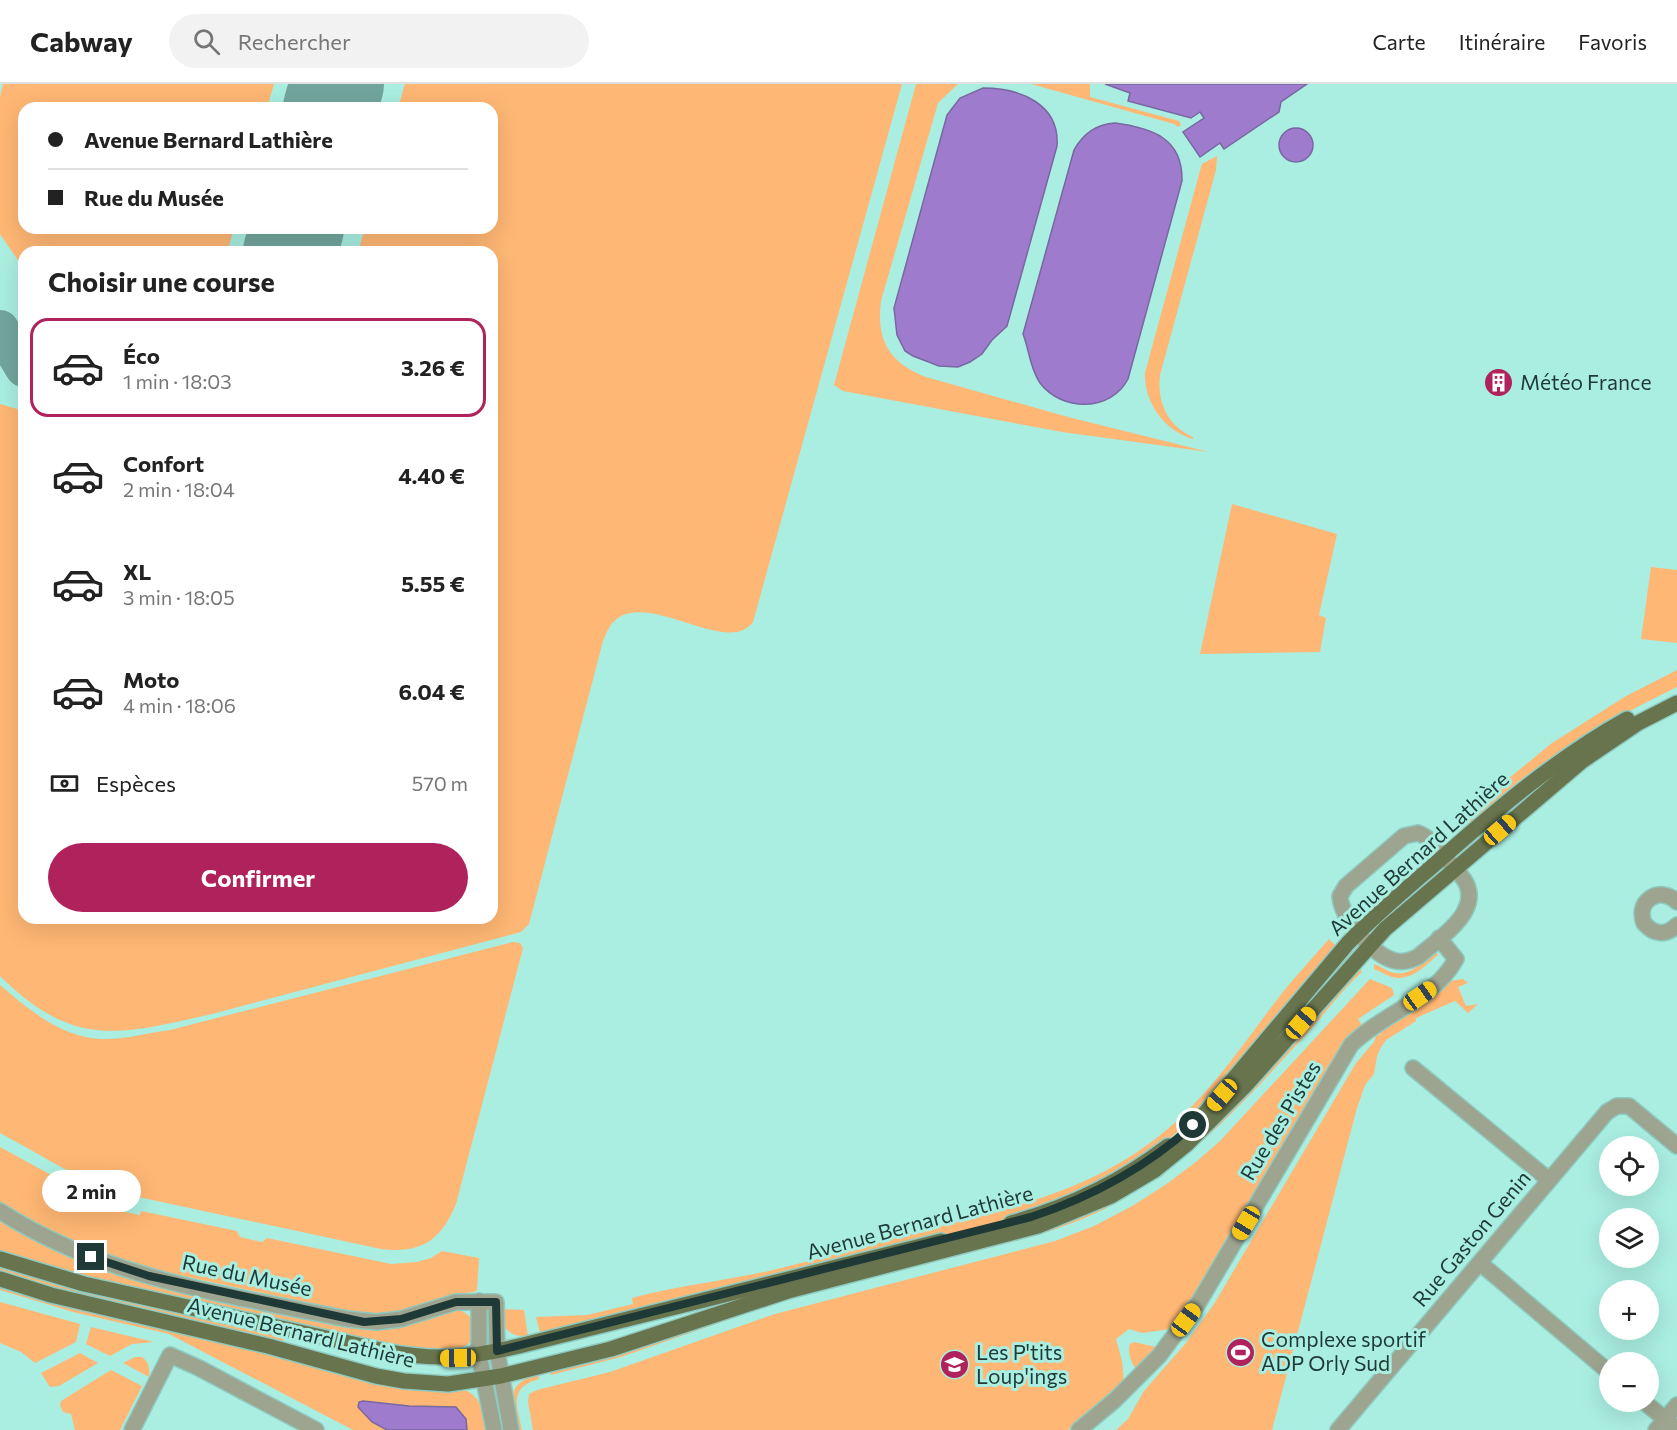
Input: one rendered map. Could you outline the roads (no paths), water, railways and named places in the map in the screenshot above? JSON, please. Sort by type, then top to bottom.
[{"type":"main road","name":"Avenue Bernard Lathière","points":[[0,1259],[84,1284],[384,1352],[431,1358],[479,1355],[497,1351],[1008,1224],[1055,1209],[1109,1186],[1162,1150],[1207,1111],[1358,932],[1476,827],[1574,751],[1598,735],[1677,692]]},
{"type":"main road","name":"Avenue Bernard Lathière","points":[[0,1279],[51,1295],[268,1346],[376,1377],[430,1384],[455,1383],[501,1376],[611,1349],[788,1291],[1038,1226],[1111,1196],[1155,1170],[1187,1144],[1209,1124],[1385,929],[1582,761],[1638,723],[1677,703]]},
{"type":"street","points":[[1408,834],[1422,834],[1455,868],[1465,882],[1469,901],[1462,915],[1419,956],[1404,962],[1389,959],[1370,944],[1346,917],[1340,903],[1340,893],[1346,886],[1408,834]]},
{"type":"street","points":[[1676,927],[1661,933],[1651,931],[1644,923],[1642,912],[1646,902],[1655,895],[1667,895],[1677,902]]},
{"type":"street","name":"Rue des Pistes","points":[[1079,1430],[1115,1400],[1159,1356],[1199,1302],[1351,1045],[1369,1028],[1431,988],[1452,967],[1456,959],[1439,938]]},
{"type":"street","points":[[1413,1068],[1549,1180]]},
{"type":"street","name":"Rue Gaston Genin","points":[[1338,1430],[1607,1112],[1617,1106],[1629,1106],[1677,1146]]},
{"type":"street","name":"Rue du Musée","points":[[0,1211],[52,1240],[125,1270],[347,1319],[376,1322],[401,1319],[456,1302],[496,1302],[497,1351]]},
{"type":"street","points":[[1480,1263],[1599,1364]]},
{"type":"street","points":[[479,1301],[479,1355],[494,1430]]},
{"type":"street","points":[[497,1351],[511,1430]]},
{"type":"street","points":[[132,1430],[170,1355],[316,1430]]},
{"type":"street","points":[[1660,1425],[1677,1405]]},
{"type":"street","points":[[1651,1412],[1660,1425],[1677,1429]]},
{"type":"place","name":"Météo France","points":[[1499,383]]},
{"type":"place","name":"Complexe sportif ADP Orly Sud","points":[[1240,1352]]},
{"type":"place","name":"Les P'tits Loup'ings","points":[[955,1365]]}]
